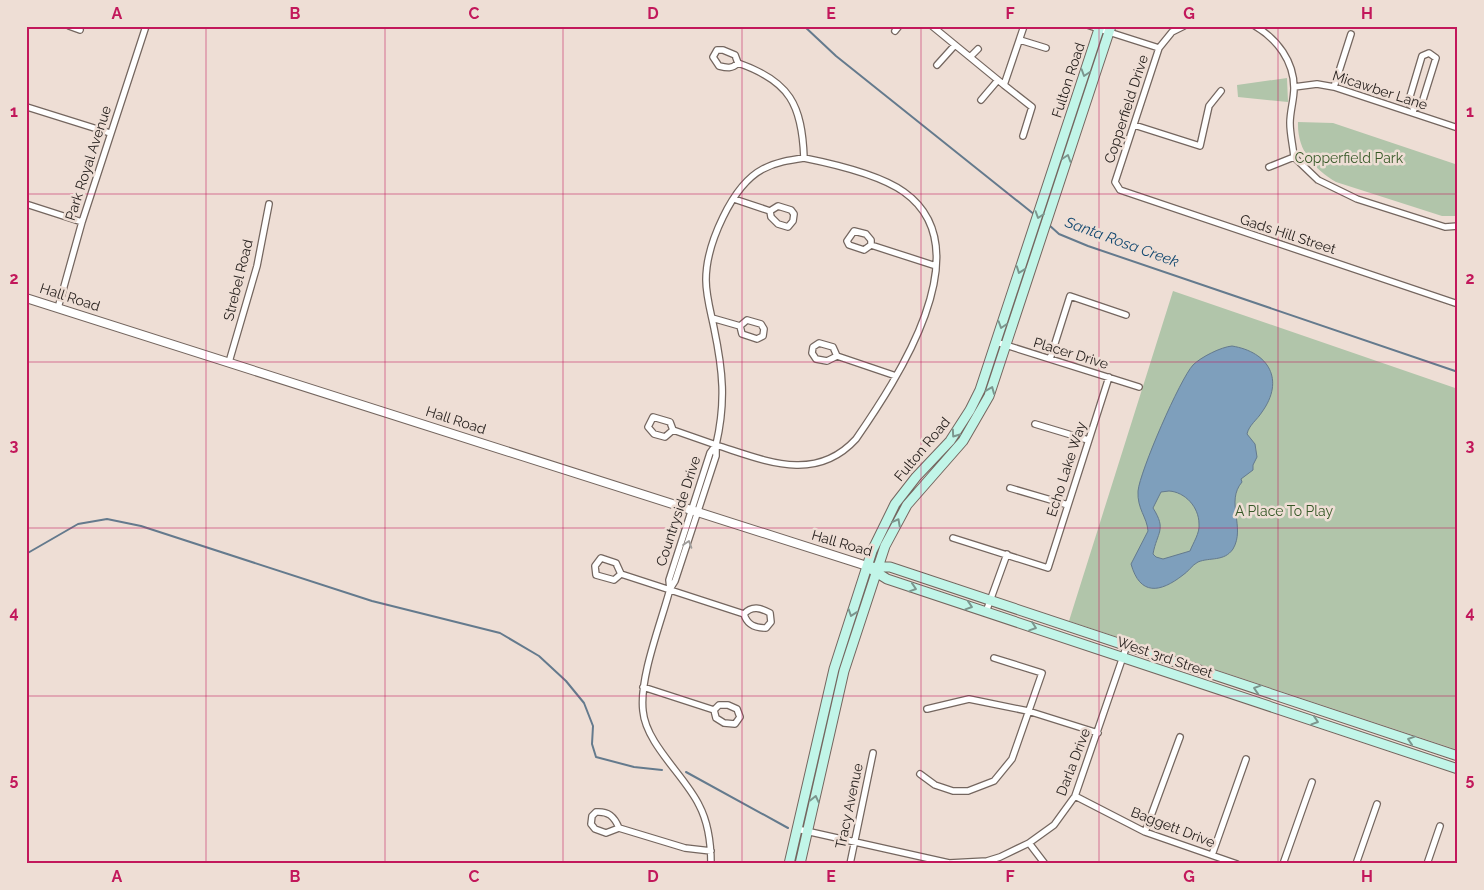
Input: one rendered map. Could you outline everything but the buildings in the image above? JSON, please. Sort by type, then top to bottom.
[{"type":"main road","name":"Fulton Road","points":[[800,864],[844,671],[877,570],[890,536],[907,505],[955,451],[976,420],[993,384],[1037,235],[1045,197],[1096,27]]},
{"type":"main road","name":"Fulton Road","points":[[789,864],[836,662],[880,532],[895,504],[916,477],[950,441],[970,410],[983,381],[1037,235],[1052,204],[1110,29]]},
{"type":"main road","name":"West 3rd Street","points":[[867,566],[877,570],[887,579],[1458,769]]},
{"type":"main road","name":"West 3rd Street","points":[[877,570],[890,567],[1458,756]]},
{"type":"street","points":[[69,26],[80,30]]},
{"type":"street","name":"Park Royal Avenue","points":[[58,308],[82,222],[146,26]]},
{"type":"street","points":[[932,26],[1032,107],[1023,136]]},
{"type":"street","points":[[1004,85],[1024,26]]},
{"type":"street","name":"Copperfield Drive","points":[[1115,182],[1159,48],[1172,29],[1184,26]]},
{"type":"street","points":[[1255,26],[1269,35],[1284,51],[1294,87],[1290,122],[1294,157],[1318,180],[1356,199],[1445,227],[1458,226]]},
{"type":"street","points":[[1096,27],[1110,29],[1159,48]]},
{"type":"street","points":[[1334,86],[1352,34]]},
{"type":"street","points":[[1020,40],[1046,48]]},
{"type":"street","points":[[938,66],[955,45]]},
{"type":"street","points":[[970,57],[978,49]]},
{"type":"street","points":[[1425,53],[1434,55],[1436,58],[1421,106],[1413,111],[1408,103],[1422,56],[1425,53]]},
{"type":"street","points":[[673,430],[716,445],[791,466],[825,460],[849,446],[856,439],[910,354],[934,285],[936,245],[930,222],[910,196],[892,184],[804,158],[803,128],[793,103],[777,83],[766,75],[738,62]]},
{"type":"street","points":[[981,100],[998,80]]},
{"type":"street","name":"Micawber Lane","points":[[1294,87],[1317,84],[1334,86],[1413,111],[1458,128]]},
{"type":"street","points":[[1134,125],[1200,146],[1209,106],[1221,90]]},
{"type":"street","points":[[27,107],[110,133]]},
{"type":"street","points":[[1269,167],[1294,157]]},
{"type":"street","name":"Countryside Drive","points":[[711,864],[708,829],[699,804],[655,742],[642,713],[643,687],[670,590],[676,581],[695,511],[716,456],[716,445],[721,423],[724,386],[706,280],[707,263],[718,229],[734,199],[750,180],[763,169],[804,158]]},
{"type":"street","name":"Gads Hill Street","points":[[1115,182],[1120,190],[1458,304]]},
{"type":"street","points":[[734,199],[770,211]]},
{"type":"street","points":[[26,204],[82,222]]},
{"type":"street","name":"Strebel Road","points":[[229,362],[257,266],[269,204]]},
{"type":"street","points":[[872,245],[936,266]]},
{"type":"street","points":[[1050,359],[1070,296],[1126,315]]},
{"type":"street","name":"Hall Road","points":[[26,298],[867,566]]},
{"type":"street","points":[[712,318],[740,326]]},
{"type":"street","name":"Placer Drive","points":[[996,342],[1139,387]]},
{"type":"street","points":[[837,356],[896,376]]},
{"type":"street","name":"Echo Lake Way","points":[[1008,554],[1048,568],[1109,378]]},
{"type":"street","points":[[1035,424],[1088,440]]},
{"type":"street","points":[[1010,488],[1068,505]]},
{"type":"street","points":[[953,538],[1008,554],[986,612]]},
{"type":"street","points":[[621,574],[614,580],[602,578],[596,575],[595,566],[601,558],[611,561],[616,563],[621,574],[744,614]]},
{"type":"street","points":[[752,608],[759,608],[770,613],[771,622],[766,628],[751,625],[747,623],[744,614],[752,608]]},
{"type":"street","name":"Darla Drive","points":[[797,829],[938,861],[961,863],[1000,857],[1029,843],[1054,825],[1075,796],[1127,645]]},
{"type":"street","points":[[920,774],[935,786],[953,791],[968,791],[994,780],[1012,759],[1042,673],[994,658]]},
{"type":"street","points":[[643,687],[714,710]]},
{"type":"street","points":[[927,709],[969,699],[1028,712],[1098,733]]},
{"type":"street","points":[[728,704],[737,709],[740,717],[738,722],[732,725],[718,721],[714,710],[718,705],[728,704]]},
{"type":"street","points":[[1145,832],[1180,737]]},
{"type":"street","name":"Tracy Avenue","points":[[850,864],[873,753]]},
{"type":"street","points":[[1212,855],[1246,759]]},
{"type":"street","points":[[1283,864],[1312,782]]},
{"type":"street","name":"Baggett Drive","points":[[1075,796],[1145,832],[1237,864]]},
{"type":"street","points":[[1356,864],[1377,804]]},
{"type":"street","points":[[619,828],[613,816],[596,812],[592,816],[591,824],[595,829],[606,833],[619,828],[685,848],[711,851]]},
{"type":"street","points":[[1427,864],[1440,826]]},
{"type":"street","points":[[1029,843],[1045,864]]},
{"type":"green space","points":[[1287,78],[1288,102],[1238,97],[1237,85]]},
{"type":"green space","name":"Copperfield Park","points":[[1298,122],[1333,123],[1458,165],[1458,216],[1442,216],[1336,182],[1320,171],[1308,157],[1300,141]]},
{"type":"green space","name":"A Place To Play","points":[[1173,291],[1458,389],[1458,750],[1069,621]]},
{"type":"water","points":[[1232,346],[1245,349],[1256,354],[1270,369],[1272,379],[1269,400],[1249,428],[1247,434],[1255,444],[1257,457],[1253,470],[1241,479],[1242,482],[1235,498],[1238,532],[1236,541],[1233,549],[1225,556],[1198,562],[1175,581],[1159,588],[1145,586],[1140,582],[1131,564],[1148,531],[1138,497],[1140,480],[1170,406],[1187,374],[1193,365],[1201,359]],"holes":[[[1161,492],[1175,492],[1186,497],[1194,506],[1197,512],[1199,527],[1190,551],[1163,559],[1153,554],[1160,531],[1159,521],[1153,508]]]},
{"type":"waterway","name":"Santa Rosa Creek","points":[[804,26],[836,56],[1035,215]]},
{"type":"waterway","name":"Santa Rosa Creek","points":[[1049,225],[1059,234],[1088,246],[1458,372]]},
{"type":"waterway","points":[[26,554],[78,524],[107,519],[141,526],[372,601],[500,633],[539,656],[566,681],[584,703],[593,726],[592,744],[596,757],[634,767],[662,770]]},
{"type":"waterway","points":[[686,772],[788,828]]}]
